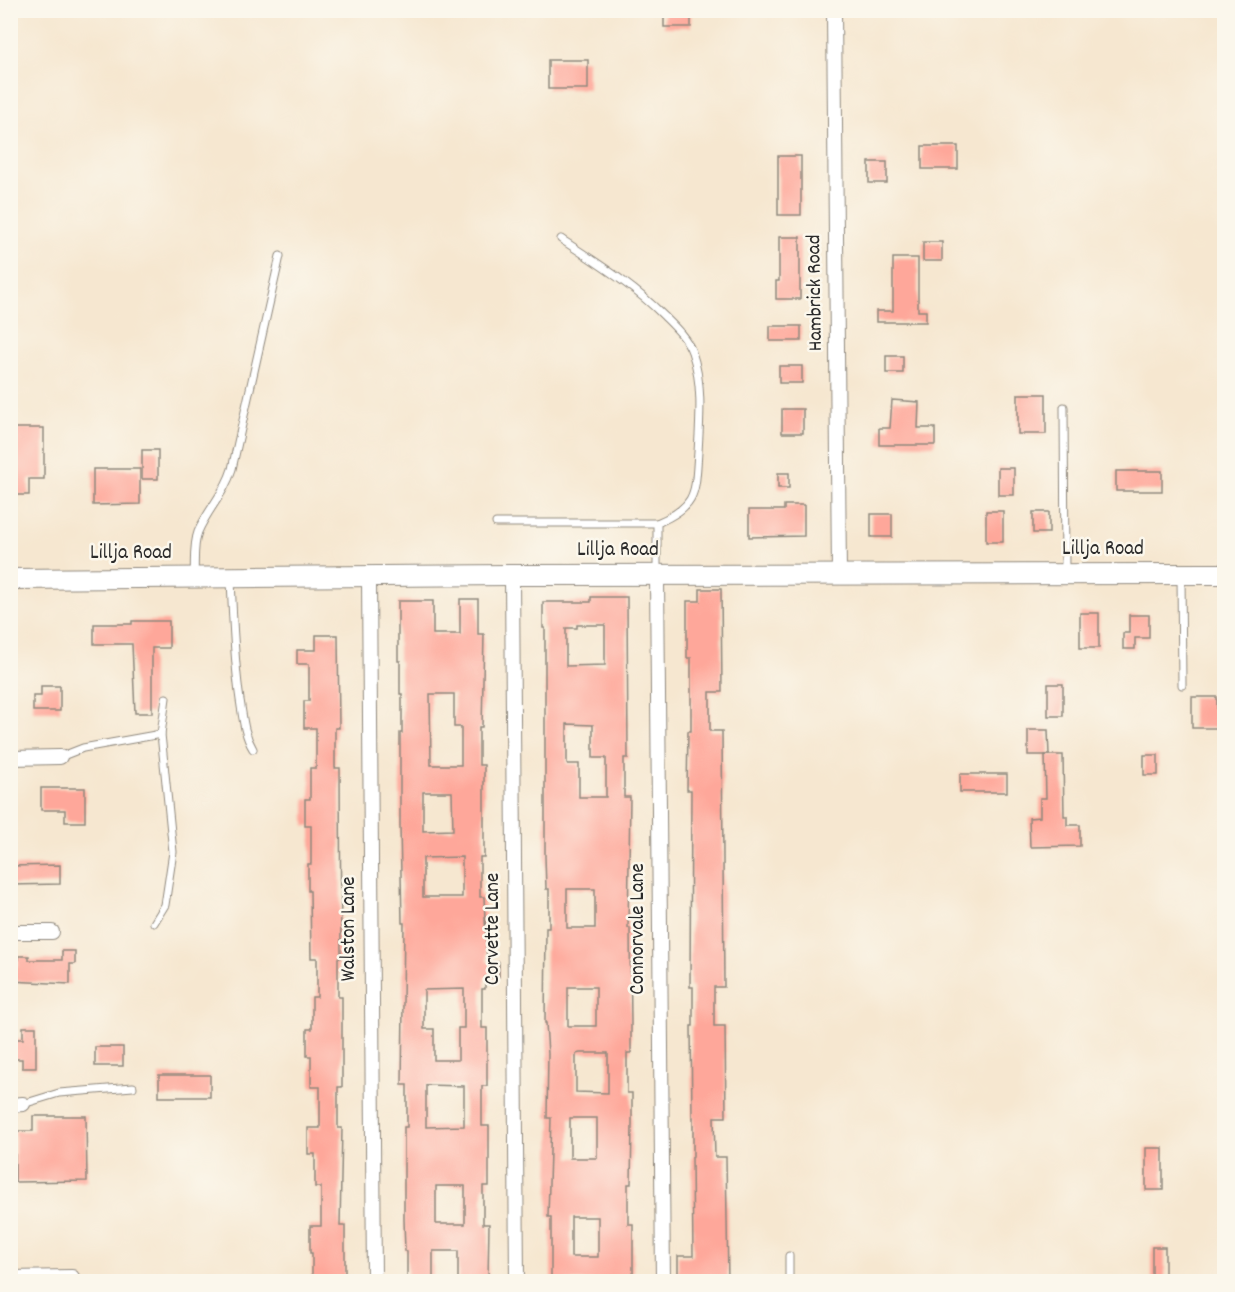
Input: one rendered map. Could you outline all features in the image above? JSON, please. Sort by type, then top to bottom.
[{"type":"street","name":"Hambrick Road","points":[[834,10],[840,575]]},
{"type":"street","name":"Lillja Road","points":[[10,579],[512,575],[1224,574]]},
{"type":"street","name":"Corvette Lane","points":[[512,575],[517,1281]]},
{"type":"street","name":"Walston Lane","points":[[369,576],[374,1281]]},
{"type":"street","name":"Connorvale Lane","points":[[657,576],[663,1281]]},
{"type":"street","points":[[10,758],[60,758]]},
{"type":"street","points":[[10,933],[52,932]]},
{"type":"street","points":[[10,1278],[72,1277]]},
{"type":"lane","points":[[496,523],[657,523],[674,516],[688,505],[696,488],[701,400],[692,351],[677,329],[644,296],[561,239]]},
{"type":"lane","points":[[194,578],[198,533],[228,485],[280,256]]},
{"type":"lane","points":[[1064,407],[1065,574]]},
{"type":"lane","points":[[657,523],[657,576]]},
{"type":"lane","points":[[1181,574],[1182,685]]},
{"type":"lane","points":[[231,577],[233,638],[238,686],[246,737],[253,749]]},
{"type":"lane","points":[[154,923],[165,905],[173,852],[161,734],[166,698]]},
{"type":"lane","points":[[60,758],[83,748],[161,734]]},
{"type":"lane","points":[[17,1104],[59,1093],[133,1087]]},
{"type":"lane","points":[[789,1256],[789,1281]]},
{"type":"building","points":[[664,10],[691,10],[691,27],[664,27]]},
{"type":"building","points":[[548,60],[588,60],[588,89],[548,89]]},
{"type":"building","points":[[922,146],[958,146],[958,169],[922,169]]},
{"type":"building","points":[[778,156],[801,156],[801,215],[778,215]]},
{"type":"building","points":[[869,162],[887,162],[887,183],[869,183]]},
{"type":"building","points":[[779,237],[800,237],[800,299],[776,299],[776,281],[779,281]]},
{"type":"building","points":[[923,242],[942,242],[942,261],[923,261]]},
{"type":"building","points":[[893,258],[918,258],[918,311],[926,311],[926,322],[876,322],[876,311],[893,311]]},
{"type":"building","points":[[770,326],[801,326],[801,341],[770,341]]},
{"type":"building","points":[[886,356],[903,356],[903,373],[886,373]]},
{"type":"building","points":[[779,366],[802,366],[802,383],[779,383]]},
{"type":"building","points":[[1018,394],[1046,394],[1046,434],[1018,434]]},
{"type":"building","points":[[892,400],[919,402],[918,428],[935,428],[935,445],[879,445],[879,428],[890,428]]},
{"type":"building","points":[[782,409],[803,409],[803,433],[782,433]]},
{"type":"building","points":[[10,428],[44,428],[44,479],[29,479],[29,495],[10,495]]},
{"type":"building","points":[[142,450],[158,450],[158,479],[142,479]]},
{"type":"building","points":[[998,468],[1014,468],[1014,495],[998,495]]},
{"type":"building","points":[[93,469],[140,469],[140,504],[93,505]]},
{"type":"building","points":[[1116,471],[1162,471],[1162,491],[1116,491]]},
{"type":"building","points":[[778,473],[789,473],[789,488],[778,488]]},
{"type":"building","points":[[784,505],[804,505],[804,536],[749,537],[749,510],[784,510]]},
{"type":"building","points":[[986,511],[1003,511],[1003,542],[986,542]]},
{"type":"building","points":[[1033,512],[1049,512],[1049,533],[1033,533]]},
{"type":"building","points":[[871,514],[892,514],[892,537],[871,537]]},
{"type":"building","points":[[700,589],[721,589],[722,692],[710,692],[710,731],[722,731],[724,987],[714,987],[714,1026],[725,1026],[726,1117],[714,1117],[715,1157],[726,1157],[728,1281],[694,1281],[694,1275],[678,1275],[678,1256],[693,1256],[691,1026],[693,1026],[693,987],[690,987],[691,790],[687,790],[688,731],[691,731],[691,658],[687,658],[687,601],[700,601]]},
{"type":"building","points":[[591,597],[627,597],[628,758],[624,758],[624,797],[630,797],[628,928],[630,928],[631,1053],[627,1053],[627,1093],[632,1093],[628,1224],[633,1224],[633,1281],[551,1281],[551,1217],[548,1217],[551,1118],[547,1118],[548,1054],[545,1023],[546,928],[549,928],[549,889],[546,889],[545,856],[543,602],[591,602]],"holes":[[[577,625],[605,625],[605,665],[566,666],[566,628],[577,628]],[[567,724],[593,725],[593,758],[606,758],[606,797],[579,797],[579,764],[567,764]],[[567,889],[595,889],[595,928],[567,928]],[[568,987],[596,987],[596,1026],[568,1026]],[[608,1053],[608,1093],[576,1092],[576,1054]],[[570,1118],[597,1118],[597,1158],[570,1158]],[[571,1217],[598,1217],[598,1257],[571,1257]]]},
{"type":"building","points":[[460,599],[478,599],[478,634],[484,634],[482,727],[479,727],[479,765],[484,765],[484,857],[480,857],[480,897],[484,897],[487,962],[499,962],[499,977],[485,977],[485,989],[482,989],[482,1028],[487,1028],[487,1086],[482,1086],[482,1126],[489,1126],[489,1186],[483,1186],[483,1224],[489,1224],[488,1281],[458,1281],[458,1251],[433,1251],[433,1281],[407,1281],[404,1127],[407,1127],[407,1085],[402,1085],[404,923],[402,923],[400,733],[402,733],[402,694],[400,694],[400,661],[398,661],[398,601],[433,601],[433,634],[460,634]],"holes":[[[430,694],[454,694],[454,727],[461,727],[461,765],[431,765]],[[423,792],[452,792],[453,830],[423,831]],[[462,857],[462,897],[423,897],[423,858]],[[464,989],[464,1028],[458,1028],[458,1060],[434,1060],[434,1029],[424,1029],[424,990]],[[426,1085],[464,1086],[464,1126],[426,1127]],[[436,1186],[465,1186],[465,1224],[436,1224]]]},
{"type":"building","points":[[1080,613],[1099,613],[1099,648],[1080,648]]},
{"type":"building","points":[[1129,615],[1149,615],[1149,638],[1135,638],[1135,649],[1123,649],[1123,633],[1129,633]]},
{"type":"building","points":[[132,621],[169,621],[169,648],[152,648],[152,713],[135,713],[132,644],[94,644],[94,624],[132,624]]},
{"type":"building","points":[[316,635],[338,635],[339,728],[335,728],[335,768],[340,768],[341,958],[338,958],[338,997],[342,997],[342,1087],[338,1087],[338,1128],[342,1128],[340,1226],[345,1226],[345,1281],[312,1281],[312,1253],[310,1253],[310,1226],[321,1226],[321,1187],[315,1187],[315,1154],[308,1154],[308,1128],[320,1128],[320,1087],[311,1087],[311,1056],[307,1056],[307,1029],[312,1029],[312,997],[317,997],[317,958],[311,958],[308,864],[311,864],[311,826],[305,826],[305,799],[310,799],[310,768],[316,768],[316,728],[304,728],[304,701],[309,701],[309,664],[297,664],[297,650],[316,650]]},
{"type":"building","points":[[1048,684],[1063,684],[1063,716],[1048,716]]},
{"type":"building","points":[[41,686],[60,686],[60,711],[33,711],[33,696],[41,696]]},
{"type":"building","points":[[1192,697],[1217,697],[1217,728],[1192,728]]},
{"type":"building","points":[[1028,730],[1048,730],[1049,755],[1028,755]]},
{"type":"building","points":[[1045,755],[1063,755],[1064,816],[1067,816],[1067,825],[1080,825],[1080,846],[1030,847],[1029,818],[1040,817],[1040,798],[1046,798]]},
{"type":"building","points":[[1144,755],[1158,755],[1158,775],[1144,775]]},
{"type":"building","points":[[960,774],[1007,774],[1007,792],[960,792]]},
{"type":"building","points":[[41,788],[85,788],[85,822],[65,822],[65,810],[41,810]]},
{"type":"building","points":[[60,865],[60,884],[10,885],[10,866]]},
{"type":"building","points":[[62,951],[75,951],[75,964],[70,964],[70,984],[10,981],[10,966],[18,966],[18,956],[29,956],[29,960],[62,960]]},
{"type":"building","points":[[23,1027],[36,1027],[36,1068],[22,1068],[22,1059],[10,1059],[10,1039],[23,1039]]},
{"type":"building","points":[[95,1047],[123,1047],[123,1066],[95,1066]]},
{"type":"building","points":[[159,1075],[210,1075],[210,1097],[159,1097]]},
{"type":"building","points":[[33,1116],[86,1116],[87,1181],[15,1182],[15,1131],[33,1131]]},
{"type":"building","points":[[1146,1148],[1163,1148],[1163,1190],[1146,1190]]},
{"type":"building","points":[[1152,1247],[1165,1247],[1165,1281],[1152,1281]]}]
